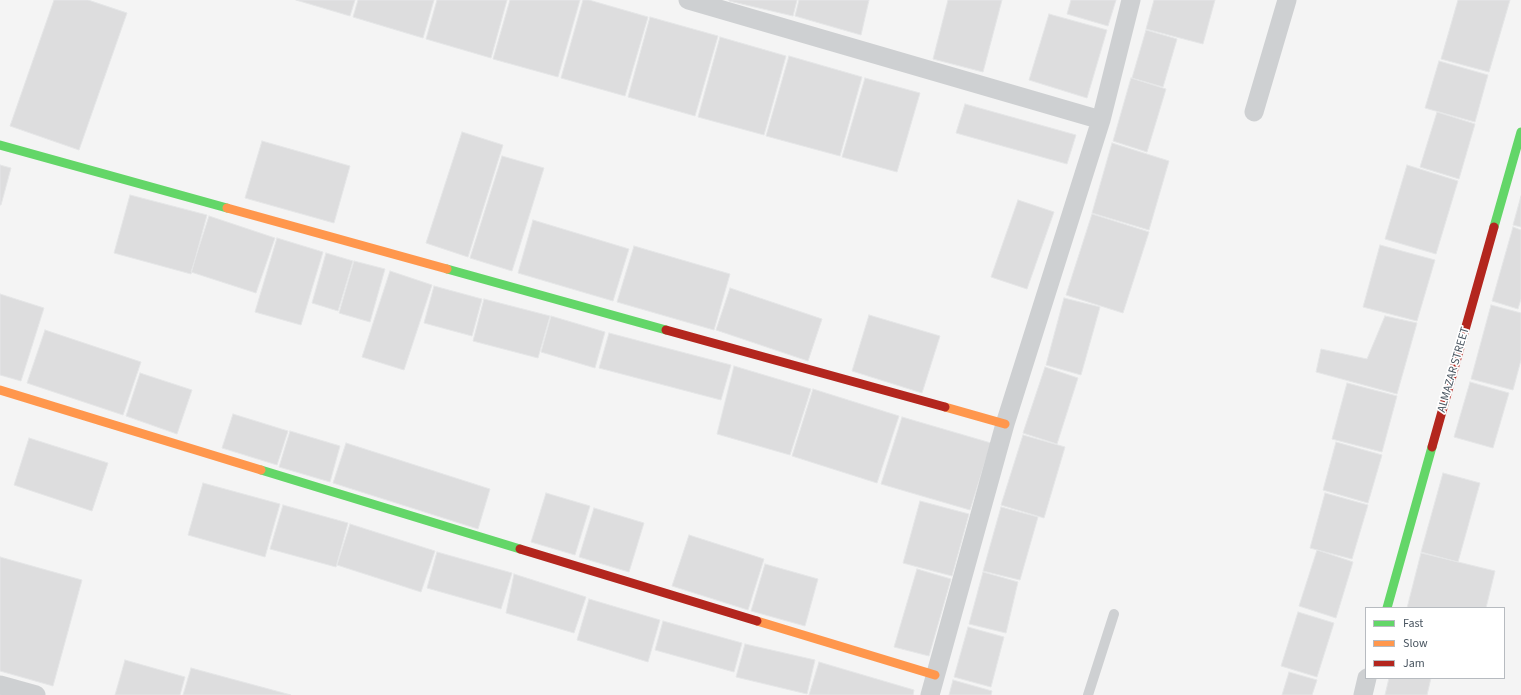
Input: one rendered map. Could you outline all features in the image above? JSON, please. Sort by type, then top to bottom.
[{"type":"street","points":[[688,0],[1101,120]]},
{"type":"street","points":[[930,695],[1005,424],[1101,120],[1131,0]]},
{"type":"street","points":[[1254,112],[1286,0]]},
{"type":"street","name":"ALMAZAR STREET","points":[[1387,607],[1521,132]]},
{"type":"street","points":[[0,145],[1005,424]]},
{"type":"street","points":[[0,390],[935,675]]},
{"type":"street","points":[[1363,695],[1367,679]]},
{"type":"street","points":[[0,684],[36,695]]},
{"type":"lane","points":[[1088,695],[1114,614]]},
{"type":"building","points":[[54,0],[88,0],[127,13],[79,150],[10,126]]},
{"type":"building","points":[[296,0],[355,0],[350,16]]},
{"type":"building","points":[[358,0],[434,0],[423,38],[353,17]]},
{"type":"building","points":[[437,0],[507,0],[491,58],[426,39]]},
{"type":"building","points":[[510,0],[580,0],[558,77],[493,59]]},
{"type":"building","points":[[583,0],[589,0],[648,17],[625,96],[561,78]]},
{"type":"building","points":[[729,0],[797,0],[793,16]]},
{"type":"building","points":[[799,0],[869,0],[861,35],[795,16]]},
{"type":"building","points":[[948,0],[1002,0],[983,72],[933,59]]},
{"type":"building","points":[[1071,0],[1116,0],[1108,26],[1067,14]]},
{"type":"building","points":[[1154,0],[1215,0],[1203,44],[1146,29]]},
{"type":"building","points":[[1458,0],[1510,0],[1489,72],[1441,59]]},
{"type":"building","points":[[1049,14],[1107,30],[1087,98],[1029,80]]},
{"type":"building","points":[[650,17],[718,36],[695,116],[628,97]]},
{"type":"building","points":[[1146,30],[1177,39],[1163,87],[1132,78]]},
{"type":"building","points":[[720,37],[786,56],[764,135],[698,117]]},
{"type":"building","points":[[789,56],[862,77],[840,156],[766,136]]},
{"type":"building","points":[[1439,61],[1488,75],[1475,122],[1425,108]]},
{"type":"building","points":[[865,78],[920,93],[897,172],[842,157]]},
{"type":"building","points":[[1131,78],[1166,89],[1147,152],[1113,141]]},
{"type":"building","points":[[965,104],[1076,135],[1067,164],[956,133]]},
{"type":"building","points":[[1437,112],[1475,124],[1459,179],[1420,167]]},
{"type":"building","points":[[462,132],[503,145],[468,257],[426,243]]},
{"type":"building","points":[[262,141],[350,166],[334,223],[245,198]]},
{"type":"building","points":[[1112,143],[1169,161],[1149,230],[1092,213]]},
{"type":"building","points":[[502,156],[544,168],[512,271],[470,258]]},
{"type":"building","points":[[0,165],[11,168],[1,205],[0,205]]},
{"type":"building","points":[[1407,165],[1458,181],[1436,254],[1385,239]]},
{"type":"building","points":[[130,195],[207,215],[191,274],[114,253]]},
{"type":"building","points":[[1521,196],[1521,227],[1513,225]]},
{"type":"building","points":[[1018,200],[1054,212],[1027,289],[991,277]]},
{"type":"building","points":[[1092,214],[1149,232],[1123,313],[1066,295]]},
{"type":"building","points":[[209,216],[275,238],[256,293],[191,272]]},
{"type":"building","points":[[533,220],[629,249],[613,301],[518,273]]},
{"type":"building","points":[[1513,227],[1521,230],[1521,299],[1518,309],[1492,301]]},
{"type":"building","points":[[277,238],[323,252],[301,325],[255,312]]},
{"type":"building","points":[[1380,245],[1435,260],[1417,321],[1363,307]]},
{"type":"building","points":[[634,246],[730,274],[714,330],[617,302]]},
{"type":"building","points":[[326,253],[353,261],[338,311],[312,303]]},
{"type":"building","points":[[354,261],[385,269],[370,322],[339,313]]},
{"type":"building","points":[[390,271],[432,285],[404,370],[362,357]]},
{"type":"building","points":[[434,286],[482,299],[472,336],[424,323]]},
{"type":"building","points":[[730,288],[822,319],[808,361],[716,330]]},
{"type":"building","points":[[0,294],[44,308],[21,381],[0,375]]},
{"type":"building","points":[[1064,298],[1100,307],[1081,375],[1046,365]]},
{"type":"building","points":[[484,299],[550,316],[538,358],[473,341]]},
{"type":"building","points":[[1491,305],[1521,313],[1521,360],[1513,390],[1471,379]]},
{"type":"building","points":[[869,315],[940,336],[922,393],[852,371]]},
{"type":"building","points":[[551,316],[605,332],[595,368],[541,352]]},
{"type":"building","points":[[1385,316],[1417,323],[1397,394],[1316,372],[1321,349],[1367,359]]},
{"type":"building","points":[[45,330],[141,362],[123,415],[27,383]]},
{"type":"building","points":[[609,333],[731,365],[721,400],[599,368]]},
{"type":"building","points":[[734,366],[811,389],[790,455],[717,434]]},
{"type":"building","points":[[1045,367],[1078,378],[1057,444],[1023,433]]},
{"type":"building","points":[[140,373],[192,390],[177,434],[126,416]]},
{"type":"building","points":[[1470,382],[1509,393],[1493,448],[1454,437]]},
{"type":"building","points":[[1347,383],[1397,396],[1382,452],[1332,439]]},
{"type":"building","points":[[813,389],[899,416],[877,483],[792,456]]},
{"type":"building","points":[[233,414],[288,431],[277,465],[222,448]]},
{"type":"building","points":[[902,417],[991,443],[970,510],[881,484]]},
{"type":"building","points":[[290,431],[340,446],[330,482],[279,467]]},
{"type":"building","points":[[1023,435],[1065,447],[1044,518],[1001,505]]},
{"type":"building","points":[[29,438],[108,463],[92,511],[14,485]]},
{"type":"building","points":[[1336,442],[1382,455],[1368,503],[1323,490]]},
{"type":"building","points":[[346,443],[490,489],[478,529],[333,483]]},
{"type":"building","points":[[1443,473],[1480,483],[1458,562],[1421,552]]},
{"type":"building","points":[[203,483],[280,504],[265,557],[188,535]]},
{"type":"building","points":[[546,493],[590,506],[575,555],[531,542]]},
{"type":"building","points":[[1325,493],[1368,505],[1352,559],[1310,548]]},
{"type":"building","points":[[920,501],[969,514],[952,576],[903,563]]},
{"type":"building","points":[[283,505],[348,523],[336,567],[270,549]]},
{"type":"building","points":[[1001,507],[1038,517],[1020,580],[983,571]]},
{"type":"building","points":[[594,508],[644,523],[629,572],[579,557]]},
{"type":"building","points":[[350,524],[435,551],[421,592],[337,565]]},
{"type":"building","points":[[689,535],[764,559],[748,610],[672,586]]},
{"type":"building","points":[[1317,550],[1353,562],[1336,618],[1299,606]]},
{"type":"building","points":[[437,552],[512,573],[501,609],[427,588]]},
{"type":"building","points":[[1421,553],[1495,571],[1486,607],[1407,607]]},
{"type":"building","points":[[0,557],[82,580],[53,686],[0,671]]},
{"type":"building","points":[[765,564],[818,579],[805,626],[751,611]]},
{"type":"building","points":[[917,569],[951,579],[929,656],[894,647]]},
{"type":"building","points":[[983,572],[1018,582],[1006,633],[969,624]]},
{"type":"building","points":[[514,574],[586,597],[574,633],[506,613]]},
{"type":"building","points":[[589,599],[660,620],[648,662],[577,640]]},
{"type":"building","points":[[1298,612],[1334,623],[1317,677],[1281,666]]},
{"type":"building","points":[[663,621],[742,643],[734,672],[655,650]]},
{"type":"building","points":[[968,627],[1004,637],[991,687],[954,677]]},
{"type":"building","points":[[745,644],[815,660],[807,694],[736,677]]},
{"type":"building","points":[[125,660],[185,677],[180,695],[115,695]]},
{"type":"building","points":[[819,662],[914,690],[913,695],[809,695]]},
{"type":"building","points":[[191,668],[291,695],[183,695]]},
{"type":"building","points":[[1289,672],[1317,680],[1312,695],[1282,695]]},
{"type":"building","points":[[1389,679],[1431,679],[1427,695],[1385,695]]},
{"type":"building","points":[[953,680],[992,691],[991,695],[949,695]]},
{"type":"traffic: fast","points":[[1494,227],[1521,132]]},
{"type":"traffic: fast","points":[[0,145],[227,208]]},
{"type":"traffic: fast","points":[[447,269],[666,330]]},
{"type":"traffic: fast","points":[[1387,607],[1432,447]]},
{"type":"traffic: fast","points":[[261,470],[520,549]]},
{"type":"traffic: slow","points":[[227,208],[447,269]]},
{"type":"traffic: slow","points":[[0,390],[261,470]]},
{"type":"traffic: slow","points":[[945,407],[1005,424]]},
{"type":"traffic: slow","points":[[757,621],[935,675]]},
{"type":"traffic: jam","points":[[1432,447],[1494,227]]},
{"type":"traffic: jam","points":[[666,330],[945,407]]},
{"type":"traffic: jam","points":[[520,549],[757,621]]}]
